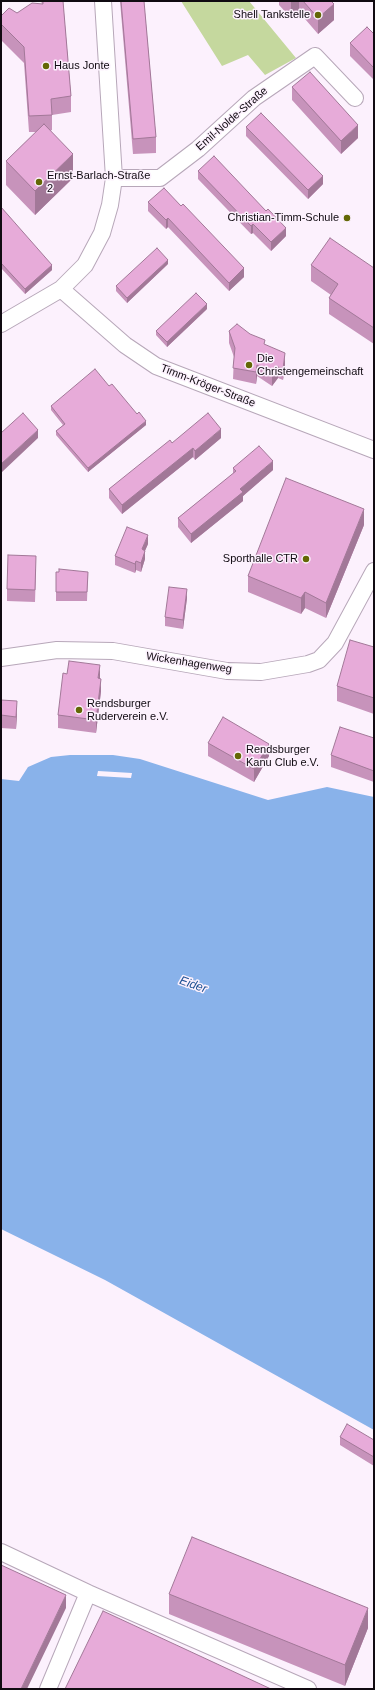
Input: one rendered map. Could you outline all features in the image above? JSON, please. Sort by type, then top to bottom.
[{"type":"street","points":[[1,324],[60,289],[85,265],[102,233],[110,205],[114,178],[103,1]]},
{"type":"street","name":"Emil-Nolde-Straße","points":[[114,178],[160,178],[198,150],[254,98],[315,56],[355,98]]},
{"type":"street","name":"Timm-Kröger-Straße","points":[[60,289],[125,345],[156,366],[374,450]]},
{"type":"street","name":"Wickenhagenweg","points":[[1,658],[57,650],[113,652],[227,671],[261,672],[308,664],[319,660],[335,643],[374,571]]},
{"type":"street","points":[[1,1552],[88,1593],[308,1689]]},
{"type":"street","points":[[48,1689],[88,1593]]},
{"type":"green space","points":[[181,1],[249,1],[296,58],[265,75],[248,55],[222,66]]},
{"type":"water","name":"Eider","points":[[70,755],[113,755],[140,759],[268,800],[327,787],[374,797],[374,1430],[105,1280],[1,1229],[1,779],[19,781],[28,767],[51,757]]},
{"type":"pier","points":[[98,771],[132,773],[131,778],[97,776]]},
{"type":"building","name":"Haus Jonte","points":[[43,1],[63,1],[71,96],[51,99],[52,115],[29,116],[24,47],[1,24],[1,16],[9,8],[17,13],[32,3],[43,4]]},
{"type":"building","points":[[121,1],[144,1],[156,137],[133,139]]},
{"type":"building","points":[[303,1],[331,1],[334,4],[318,18]]},
{"type":"building","points":[[367,27],[374,34],[374,68],[350,43]]},
{"type":"building","points":[[310,72],[358,125],[341,141],[292,87]]},
{"type":"building","points":[[261,113],[323,176],[308,190],[246,127]]},
{"type":"building","points":[[44,124],[73,154],[35,191],[6,161]]},
{"type":"building","points":[[214,156],[266,211],[268,209],[286,228],[271,242],[253,224],[251,226],[198,171]]},
{"type":"building","points":[[164,188],[181,206],[183,204],[244,268],[229,283],[168,218],[166,220],[148,202]]},
{"type":"building","points":[[1,207],[52,265],[25,289],[1,263]]},
{"type":"building","points":[[330,238],[374,268],[374,328],[329,298],[338,284],[311,265]]},
{"type":"building","points":[[157,248],[168,260],[127,298],[116,286]]},
{"type":"building","points":[[196,293],[207,304],[167,342],[156,331]]},
{"type":"building","points":[[237,324],[250,334],[265,340],[264,344],[285,353],[283,369],[278,367],[272,374],[257,365],[256,372],[233,368],[235,348],[229,331]]},
{"type":"building","points":[[95,369],[109,386],[112,384],[137,414],[139,412],[146,421],[88,468],[56,431],[65,424],[51,406]]},
{"type":"building","points":[[23,413],[38,430],[1,464],[1,433]]},
{"type":"building","points":[[208,413],[221,429],[195,451],[193,448],[122,505],[109,489],[170,440],[172,443]]},
{"type":"building","points":[[259,446],[273,461],[240,489],[243,492],[191,534],[178,518],[236,471],[233,468]]},
{"type":"building","name":"Sporthalle CTR","points":[[286,478],[364,509],[326,603],[305,592],[301,598],[248,576]]},
{"type":"building","points":[[127,527],[148,535],[142,549],[145,551],[141,563],[136,561],[135,564],[115,556]]},
{"type":"building","points":[[8,555],[36,556],[35,590],[7,589]]},
{"type":"building","points":[[59,569],[88,572],[87,592],[56,592],[56,572],[59,572]]},
{"type":"building","points":[[169,587],[187,589],[183,620],[165,617]]},
{"type":"building","points":[[350,640],[374,647],[374,698],[337,686]]},
{"type":"building","name":"Rendsburger Ruderverein e.V.","points":[[69,661],[100,665],[98,678],[101,679],[96,720],[58,715],[63,673],[67,674]]},
{"type":"building","points":[[1,700],[17,701],[16,717],[1,715]]},
{"type":"building","points":[[223,717],[269,744],[254,769],[208,743]]},
{"type":"building","points":[[340,727],[374,738],[374,771],[331,755]]},
{"type":"building","points":[[347,1424],[374,1440],[374,1457],[340,1437]]},
{"type":"building","points":[[192,1537],[368,1608],[345,1665],[169,1594]]},
{"type":"building","points":[[1,1565],[66,1595],[21,1689],[1,1689]]},
{"type":"building","points":[[103,1611],[271,1689],[65,1689]]},
{"type":"place","name":"Shell Tankstelle","points":[[318,15]]},
{"type":"place","name":"Haus Jonte","points":[[46,66]]},
{"type":"place","name":"Ernst-Barlach-Straße 2","points":[[39,182]]},
{"type":"place","name":"Christian-Timm-Schule","points":[[347,218]]},
{"type":"place","name":"Die Christengemeinschaft","points":[[249,365]]},
{"type":"place","name":"Sporthalle CTR","points":[[306,559]]},
{"type":"place","name":"Rendsburger Ruderverein e.V.","points":[[79,710]]},
{"type":"place","name":"Rendsburger Kanu Club e.V.","points":[[238,756]]}]
